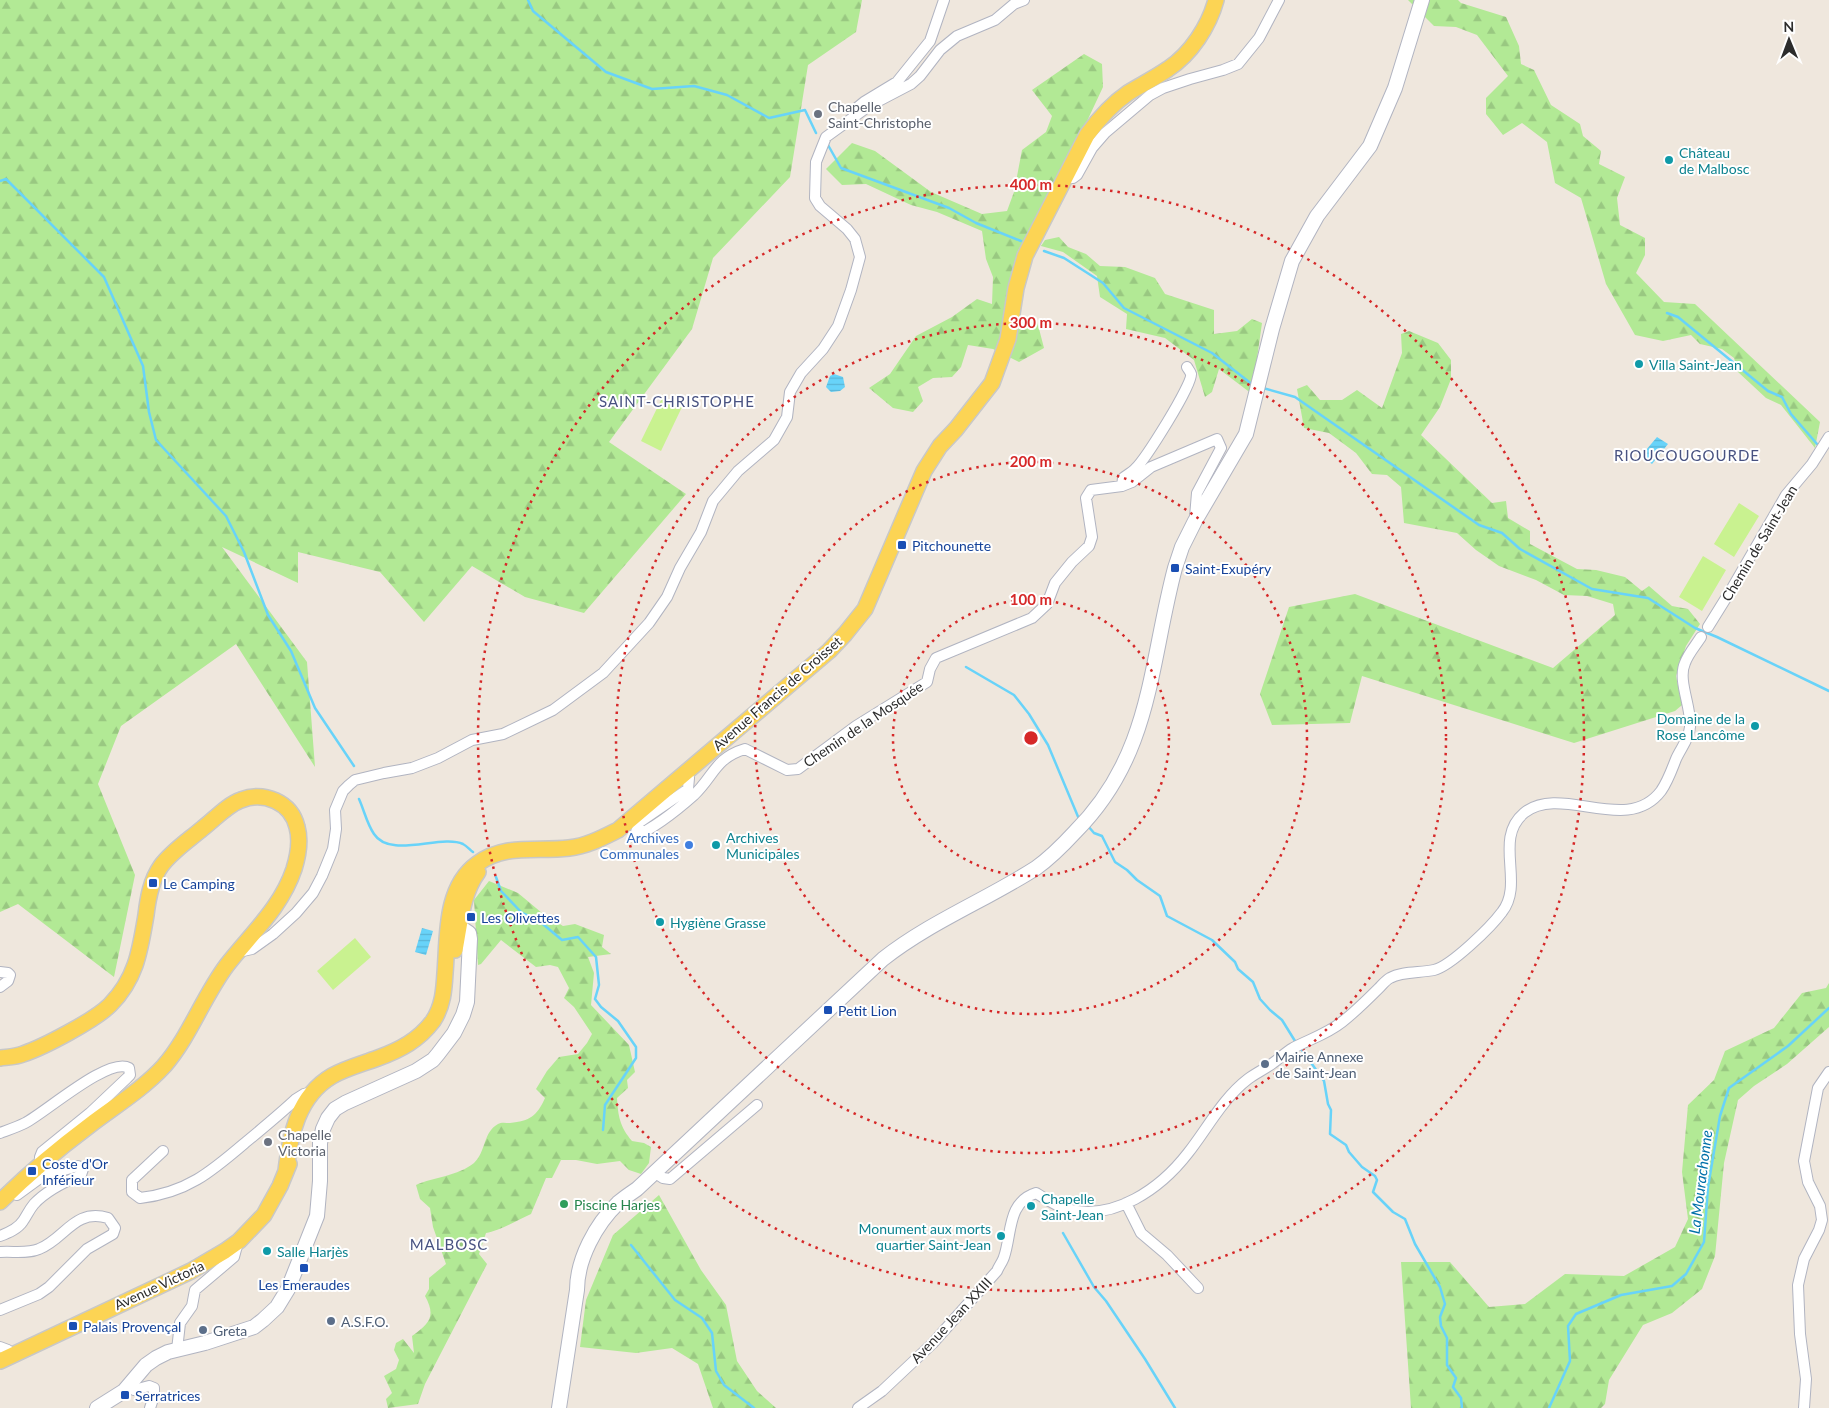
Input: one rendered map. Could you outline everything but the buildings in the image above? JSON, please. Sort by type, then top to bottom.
[{"type":"main road","name":"Avenue Francis de Croisset","points":[[455,924],[455,895],[468,872],[477,863],[513,849],[569,848],[600,839],[618,830],[829,651],[845,634],[864,609],[924,472],[940,446],[956,430],[992,383],[1008,340],[1020,270],[1025,256],[1087,135],[1104,114],[1126,94],[1169,68],[1188,51],[1208,23],[1216,0]]},
{"type":"main road","points":[[559,1408],[577,1290],[585,1278],[589,1264],[605,1234],[637,1189],[883,959],[924,929],[1038,866],[1074,833],[1102,801],[1124,763],[1138,732],[1146,704],[1175,568],[1182,546],[1246,434],[1272,329],[1292,261],[1317,216],[1370,146],[1395,88],[1422,0]]},
{"type":"main road","points":[[0,1058],[23,1054],[93,1018],[108,1007],[129,983],[141,947],[149,893],[161,866],[173,853],[238,801],[259,796],[270,798],[281,804],[294,818],[299,835],[298,854],[290,880],[282,896],[274,910],[238,950],[221,973],[175,1051],[164,1066],[146,1083],[41,1163],[5,1197]]},
{"type":"main road","points":[[97,1408],[117,1396],[151,1362],[168,1352],[254,1326],[277,1307],[288,1289],[317,1216],[320,1181],[320,1143],[328,1118],[335,1109],[345,1103],[401,1079],[427,1065],[454,1033],[463,1015],[467,1002],[470,939],[469,933],[455,924],[476,874],[490,857]]},
{"type":"main road","name":"Avenue Victoria","points":[[286,1171],[288,1147],[295,1122],[301,1108],[314,1092],[330,1077],[344,1070],[404,1048],[434,1020],[441,1006],[448,940],[455,924]]},
{"type":"main road","name":"Avenue Victoria","points":[[4,1355],[204,1264],[226,1252],[239,1241],[264,1215],[272,1201],[296,1149],[307,1112],[321,1095],[356,1075],[402,1058],[416,1050],[437,1030],[445,1017],[450,1003],[455,952],[455,924]]},
{"type":"street","points":[[832,132],[846,116],[864,102],[897,82],[930,40],[944,0]]},
{"type":"street","points":[[238,950],[252,949],[273,934],[296,913],[313,893],[333,848],[336,810],[343,791],[349,784],[355,780],[412,768],[438,758],[472,740],[502,734],[553,710],[603,673],[649,623],[667,597],[680,568],[701,532],[713,501],[738,471],[774,440],[786,417],[790,392],[838,326],[860,257],[855,239],[847,229],[820,206],[815,198],[816,162],[826,137],[869,106],[911,84],[920,76],[940,50],[957,36],[996,20],[1014,4],[1024,0]]},
{"type":"street","points":[[1067,173],[1073,178],[1077,175],[1092,148],[1105,133],[1150,95],[1163,88],[1238,64],[1259,38],[1280,0]]},
{"type":"street","points":[[1122,486],[1122,478],[1136,468],[1149,452],[1182,398],[1189,384],[1191,374],[1187,367]]},
{"type":"street","name":"Chemin de Saint-Jean","points":[[1708,627],[1786,495],[1812,464],[1829,437]]},
{"type":"street","name":"Chemin de la Mosquée","points":[[686,772],[690,778],[688,789],[640,822],[634,837],[652,829],[696,794],[720,762],[735,752],[745,749],[787,770],[798,769],[856,726],[927,682],[930,669],[936,658],[1032,618],[1047,604],[1056,584],[1072,562],[1089,546],[1092,537],[1086,498],[1091,490],[1122,486],[1132,482],[1150,467],[1217,439],[1221,448],[1197,493],[1195,521]]},
{"type":"street","points":[[1198,1288],[1167,1255],[1141,1233],[1126,1203],[1133,1201],[1160,1182],[1186,1155],[1231,1095],[1246,1080],[1292,1048],[1326,1033],[1343,1022],[1389,978],[1400,974],[1438,969],[1453,961],[1504,911],[1509,897],[1511,880],[1509,841],[1515,824],[1525,812],[1541,805],[1558,803],[1609,810],[1628,810],[1645,804],[1661,792],[1686,742],[1691,726],[1684,680],[1684,664],[1701,637]]},
{"type":"street","points":[[0,972],[10,975],[8,981],[0,987]]},
{"type":"street","points":[[0,1133],[26,1123],[89,1079],[122,1065],[129,1068],[130,1075],[127,1078],[90,1113],[42,1152],[40,1157],[41,1163]]},
{"type":"street","points":[[1804,1408],[1806,1379],[1800,1334],[1798,1286],[1804,1259],[1824,1230],[1820,1206],[1808,1182],[1804,1160],[1818,1088],[1829,1072]]},
{"type":"street","points":[[163,1151],[132,1180],[132,1192],[140,1198],[154,1197],[184,1187],[211,1172],[296,1099],[304,1094],[314,1092]]},
{"type":"street","points":[[654,1172],[663,1178],[670,1179],[757,1105]]},
{"type":"street","points":[[0,1236],[13,1230],[22,1222],[26,1214],[40,1198],[50,1190],[81,1175],[83,1169],[78,1166],[43,1176],[17,1195],[5,1197]]},
{"type":"street","name":"Avenue Jean XXIII","points":[[858,1408],[882,1391],[933,1343],[997,1271],[1004,1257],[1015,1210],[1021,1201],[1029,1195],[1036,1193],[1065,1209],[1084,1212],[1126,1203]]},
{"type":"street","points":[[0,1252],[31,1252],[39,1250],[72,1224],[85,1217],[94,1215],[108,1218],[115,1228],[114,1234],[98,1242],[82,1254],[49,1287],[39,1294],[0,1310]]},
{"type":"street","points":[[178,1350],[180,1323],[192,1306],[195,1290],[234,1257],[239,1241]]},
{"type":"street","points":[[128,1387],[134,1390],[149,1386],[154,1388],[154,1396],[150,1408]]},
{"type":"green space","points":[[0,0],[862,0],[856,32],[808,65],[790,177],[713,258],[692,329],[609,442],[686,494],[584,613],[525,597],[472,566],[424,622],[380,572],[298,552],[298,583],[222,547],[307,662],[315,767],[236,644],[121,726],[98,784],[135,875],[114,977],[18,904],[0,912]]},
{"type":"green space","points":[[1408,0],[1458,0],[1461,3],[1506,17],[1519,46],[1521,64],[1534,70],[1551,105],[1580,124],[1583,136],[1601,151],[1599,164],[1625,177],[1617,198],[1620,225],[1645,238],[1645,255],[1636,273],[1664,302],[1695,304],[1820,422],[1815,448],[1781,405],[1766,398],[1738,372],[1734,358],[1722,349],[1700,344],[1691,335],[1663,341],[1635,335],[1606,284],[1581,198],[1555,183],[1547,142],[1522,123],[1503,135],[1486,114],[1486,98],[1508,76],[1477,35],[1456,27],[1434,26]]},
{"type":"green space","points":[[1084,54],[1102,64],[1103,87],[1081,134],[1018,251],[1011,274],[1005,317],[1037,321],[1044,348],[1019,362],[993,349],[968,345],[961,367],[952,377],[933,378],[918,387],[923,401],[913,412],[893,408],[869,388],[890,374],[916,336],[952,317],[977,299],[992,304],[993,277],[986,259],[982,231],[937,212],[911,205],[866,184],[842,185],[826,169],[852,143],[875,151],[931,192],[982,214],[1007,211],[1014,192],[1022,150],[1046,132],[1052,116],[1032,90]]},
{"type":"green space","points":[[1059,237],[1068,247],[1086,254],[1100,266],[1125,267],[1155,278],[1165,294],[1214,310],[1214,334],[1237,331],[1252,319],[1262,323],[1252,394],[1219,369],[1212,392],[1205,397],[1194,360],[1165,338],[1126,329],[1127,314],[1100,297],[1097,276],[1063,252],[1041,246],[1045,240]]},
{"type":"green space","points":[[1409,331],[1438,343],[1451,360],[1451,379],[1440,407],[1421,435],[1492,503],[1506,501],[1508,518],[1530,531],[1530,544],[1577,569],[1596,570],[1625,577],[1642,591],[1649,586],[1672,606],[1688,609],[1700,624],[1686,646],[1676,676],[1682,705],[1675,711],[1574,743],[1362,676],[1350,723],[1272,725],[1260,694],[1289,607],[1355,594],[1553,668],[1615,615],[1613,604],[1587,596],[1564,595],[1536,580],[1499,566],[1476,550],[1457,533],[1404,523],[1401,487],[1387,475],[1372,474],[1356,453],[1329,433],[1304,428],[1297,389],[1307,385],[1320,400],[1342,400],[1357,390],[1382,408],[1402,353],[1401,334]]},
{"type":"green space","points":[[662,398],[682,407],[661,451],[641,441]]},
{"type":"green space","points":[[1739,503],[1759,516],[1734,557],[1714,544]]},
{"type":"green space","points":[[1703,556],[1726,570],[1702,611],[1679,597]]},
{"type":"green space","points":[[489,881],[518,893],[542,913],[563,926],[575,924],[604,935],[602,947],[611,954],[588,957],[594,973],[591,1005],[629,1045],[635,1072],[627,1080],[628,1088],[617,1098],[618,1110],[622,1126],[632,1141],[644,1143],[651,1147],[649,1163],[641,1174],[629,1170],[620,1161],[597,1164],[576,1160],[561,1160],[552,1178],[546,1178],[531,1214],[503,1228],[486,1233],[479,1254],[487,1264],[425,1384],[418,1404],[388,1408],[386,1399],[392,1393],[384,1376],[396,1369],[399,1360],[394,1350],[396,1343],[403,1339],[414,1353],[412,1336],[427,1323],[430,1314],[425,1296],[429,1289],[429,1278],[446,1264],[433,1227],[430,1208],[420,1199],[416,1185],[453,1174],[468,1167],[478,1158],[490,1132],[499,1123],[517,1122],[528,1119],[536,1113],[545,1098],[536,1089],[547,1071],[559,1057],[578,1054],[592,1034],[574,1007],[564,998],[569,988],[558,967],[550,965],[536,967],[501,940],[481,964],[478,965],[474,900]]},
{"type":"green space","points":[[355,938],[371,957],[333,990],[317,971]]},
{"type":"green space","points":[[1829,983],[1829,1027],[1787,1064],[1754,1086],[1738,1100],[1724,1163],[1715,1256],[1702,1289],[1672,1313],[1643,1325],[1609,1380],[1605,1404],[1601,1408],[1411,1408],[1401,1262],[1450,1262],[1489,1307],[1525,1304],[1565,1274],[1624,1276],[1675,1247],[1688,1219],[1682,1172],[1688,1105],[1714,1080],[1725,1051],[1774,1028],[1802,993],[1826,988]]},
{"type":"green space","points":[[659,1195],[701,1270],[726,1305],[737,1361],[757,1391],[776,1408],[713,1408],[698,1364],[672,1348],[636,1353],[580,1347],[586,1300],[613,1235]]},
{"type":"water","points":[[834,374],[843,377],[845,387],[840,391],[831,392],[826,387],[830,376]]},
{"type":"water","points":[[1657,437],[1668,444],[1652,464],[1641,456]]},
{"type":"water","points":[[422,928],[433,931],[426,955],[415,952]]},
{"type":"waterway","points":[[528,0],[533,11],[606,72],[652,89],[694,86],[727,95],[769,118],[805,110],[816,133]]},
{"type":"waterway","points":[[828,145],[841,168],[949,208],[976,223],[1021,241]]},
{"type":"waterway","points":[[0,181],[6,179],[104,277],[143,366],[149,412],[156,440],[226,516],[244,552],[268,615],[291,651],[315,708],[354,766]]},
{"type":"waterway","points":[[1044,251],[1064,258],[1103,283],[1124,308],[1212,353],[1253,385]]},
{"type":"waterway","points":[[1667,313],[1678,317],[1768,391],[1782,397],[1791,414],[1817,444]]},
{"type":"waterway","points":[[1263,388],[1295,397],[1479,525],[1502,533],[1520,549],[1592,589],[1648,598],[1695,628],[1829,691]]},
{"type":"waterway","points":[[966,667],[1014,695],[1029,714],[1048,745],[1079,819]]},
{"type":"waterway","points":[[359,799],[374,834],[382,841],[392,845],[403,846],[454,842],[463,844],[473,852]]},
{"type":"waterway","points":[[1088,826],[1094,833],[1102,836],[1115,862],[1160,896],[1167,916],[1212,940],[1235,962],[1238,969],[1253,982],[1260,999],[1282,1020],[1295,1041]]},
{"type":"waterway","points":[[496,877],[501,891],[522,913],[538,920],[562,940],[578,937],[596,957],[599,985],[595,999],[601,1007],[618,1021],[636,1047],[636,1058],[605,1105],[603,1130]]},
{"type":"waterway","name":"La Mourachonne","points":[[1549,1408],[1570,1361],[1568,1326],[1576,1314],[1621,1295],[1672,1286],[1686,1274],[1704,1242],[1708,1187],[1720,1116],[1729,1088],[1788,1046],[1829,1008]]},
{"type":"waterway","points":[[1302,1050],[1324,1081],[1328,1104],[1331,1110],[1330,1134],[1346,1145],[1349,1152],[1362,1167],[1375,1176],[1377,1180],[1373,1192],[1393,1212],[1405,1219],[1415,1244],[1440,1287],[1445,1304],[1440,1317],[1441,1326],[1447,1338],[1447,1365],[1456,1378],[1453,1387],[1461,1398],[1462,1408]]},
{"type":"waterway","points":[[1063,1233],[1094,1287],[1106,1301],[1145,1359],[1175,1408]]},
{"type":"waterway","points":[[631,1245],[675,1300],[702,1318],[712,1333],[716,1371],[724,1385],[754,1408]]},
{"type":"place","name":"Chapelle Saint-Christophe","points":[[818,114]]},
{"type":"place","name":"Château de Malbosc","points":[[1669,160]]},
{"type":"place","name":"Villa Saint-Jean","points":[[1639,364]]},
{"type":"place","name":"Pitchounette","points":[[902,545]]},
{"type":"place","name":"Saint-Exupéry","points":[[1175,568]]},
{"type":"place","name":"Domaine de la Rose Lancôme","points":[[1755,726]]},
{"type":"place","name":"Archives Communales","points":[[689,845]]},
{"type":"place","name":"Archives Municipales","points":[[716,845]]},
{"type":"place","name":"Le Camping","points":[[153,883]]},
{"type":"place","name":"Les Olivettes","points":[[471,917]]},
{"type":"place","name":"Hygiène Grasse","points":[[660,922]]},
{"type":"place","name":"Petit Lion","points":[[828,1010]]},
{"type":"place","name":"Mairie Annexe de Saint-Jean","points":[[1265,1064]]},
{"type":"place","name":"Chapelle Victoria","points":[[268,1142]]},
{"type":"place","name":"Coste d'Or Inférieur","points":[[32,1171]]},
{"type":"place","name":"Piscine Harjes","points":[[564,1204]]},
{"type":"place","name":"Chapelle Saint-Jean","points":[[1031,1206]]},
{"type":"place","name":"Monument aux morts quartier Saint-Jean","points":[[1001,1236]]},
{"type":"place","name":"Salle Harjès","points":[[267,1251]]},
{"type":"place","name":"Les Emeraudes","points":[[304,1268]]},
{"type":"place","name":"A.S.F.O.","points":[[331,1321]]},
{"type":"place","name":"Palais Provençal","points":[[73,1326]]},
{"type":"place","name":"Greta","points":[[203,1330]]},
{"type":"place","name":"Serratrices","points":[[125,1395]]},
{"type":"district","name":"SAINT-CHRISTOPHE","points":[[677,401]]},
{"type":"district","name":"RIOUCOUGOURDE","points":[[1687,455]]},
{"type":"district","name":"MALBOSC","points":[[449,1244]]}]
